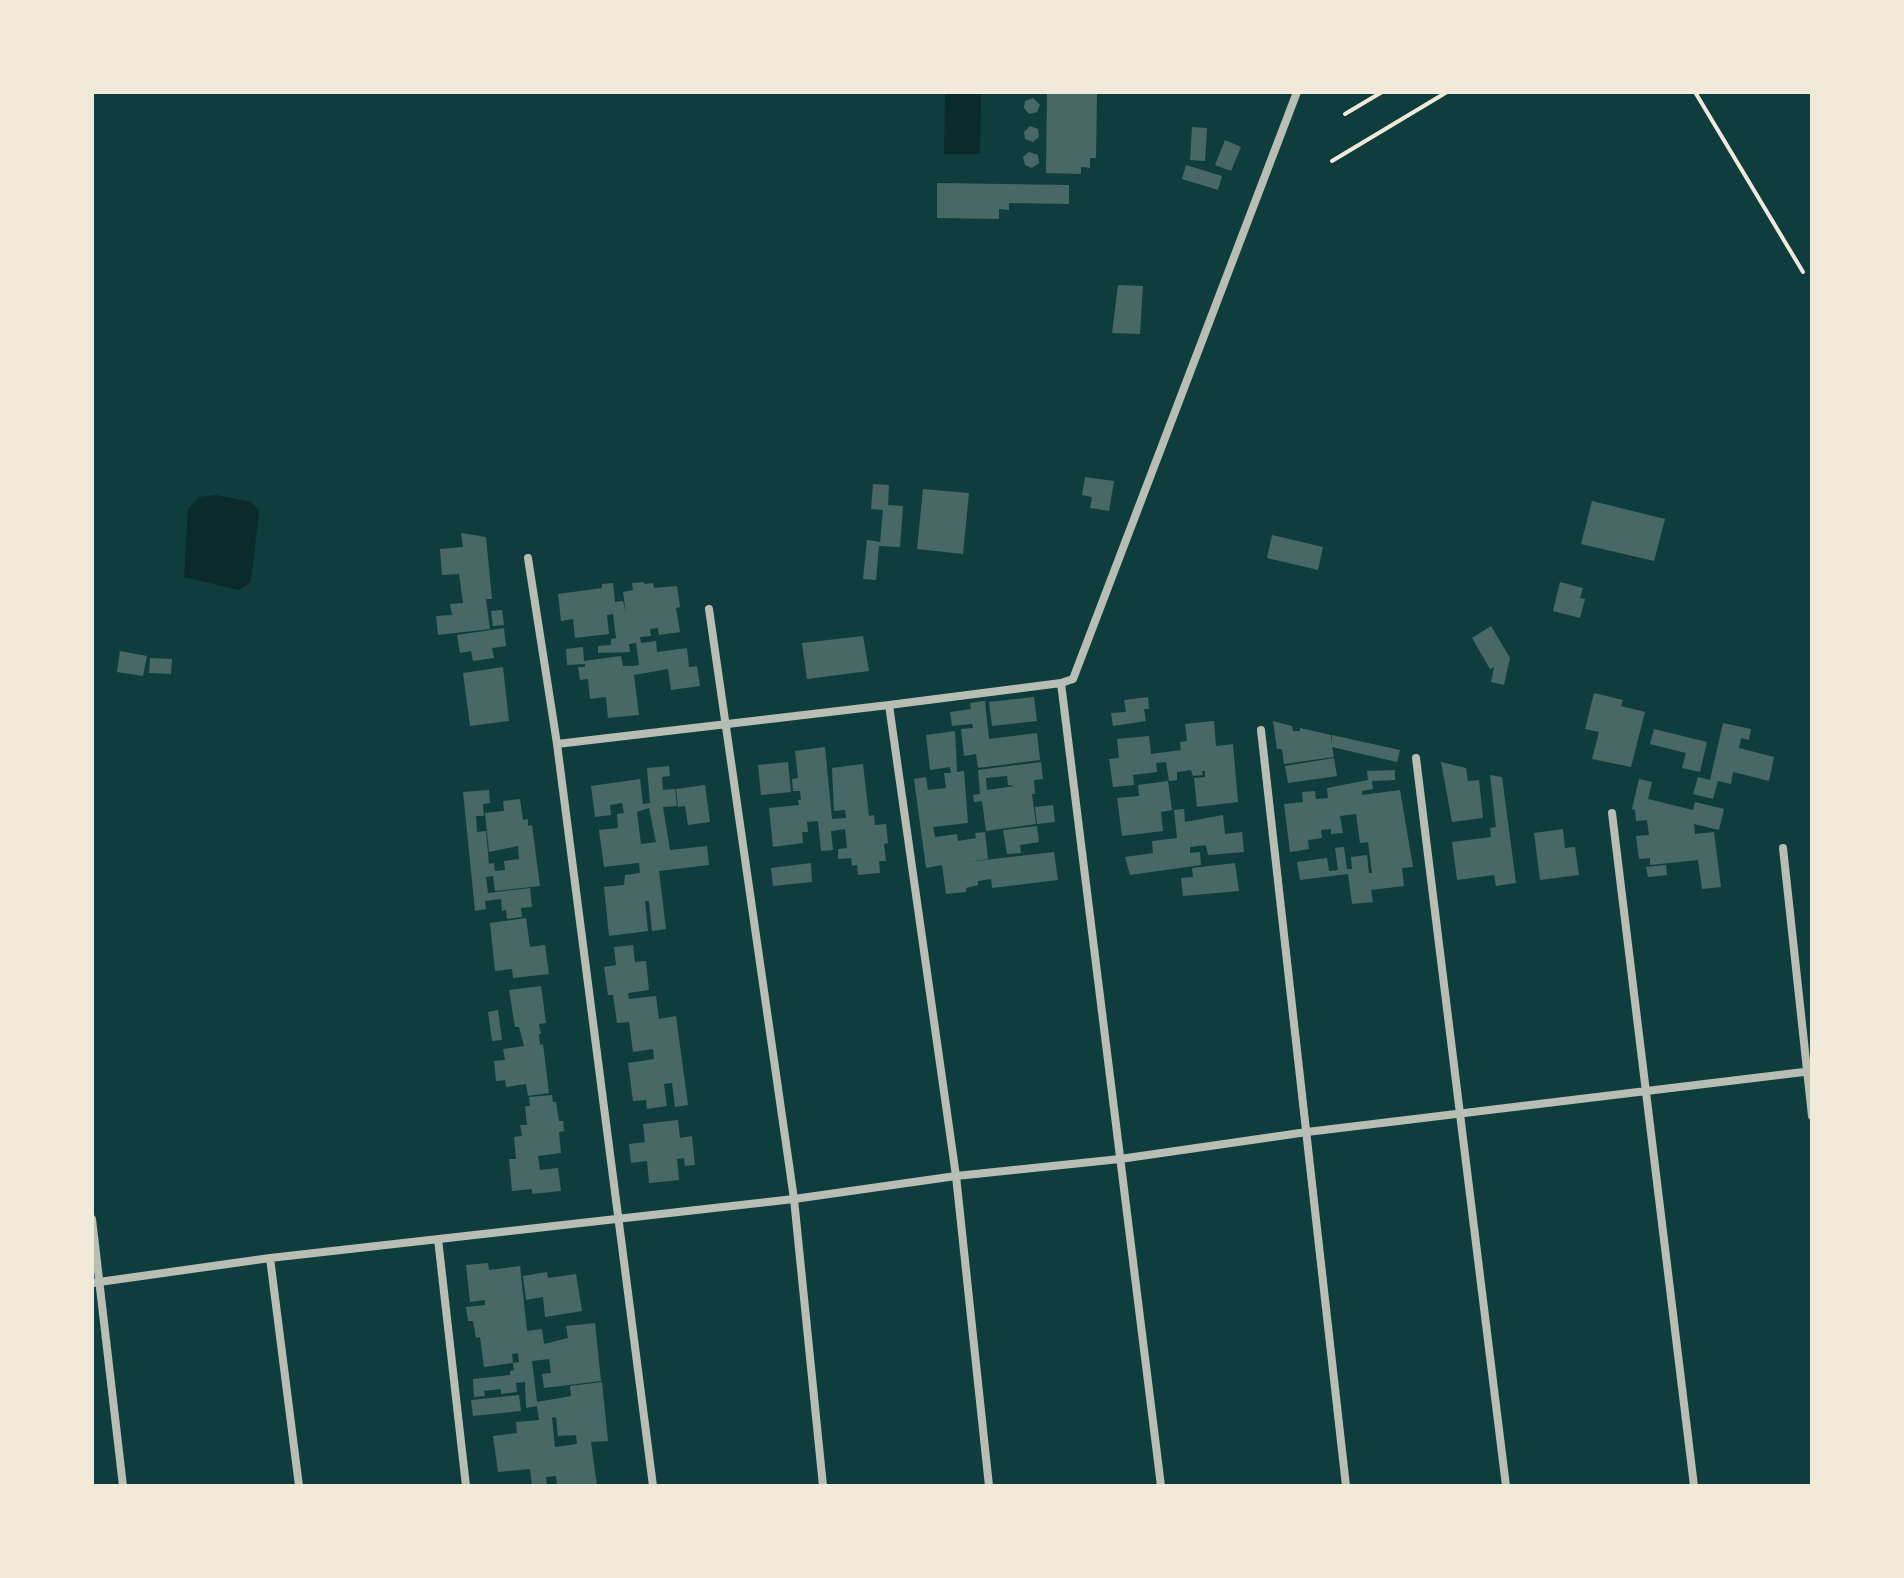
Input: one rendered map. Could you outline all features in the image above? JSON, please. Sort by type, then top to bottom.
[{"type":"street","points":[[557,744],[889,705],[1073,679],[1297,92]]},
{"type":"street","points":[[528,558],[557,744],[653,1486]]},
{"type":"street","points":[[709,609],[794,1199],[823,1486]]},
{"type":"street","points":[[1061,683],[1161,1486]]},
{"type":"street","points":[[889,705],[956,1176],[989,1486]]},
{"type":"street","points":[[1261,730],[1346,1486]]},
{"type":"street","points":[[1416,758],[1506,1486]]},
{"type":"street","points":[[1612,813],[1694,1486]]},
{"type":"street","points":[[1783,848],[1812,1116]]},
{"type":"street","points":[[95,1283],[270,1258],[794,1199],[956,1176],[1120,1159],[1307,1132],[1809,1071]]},
{"type":"street","points":[[92,1219],[95,1283],[123,1486]]},
{"type":"street","points":[[438,1239],[466,1486]]},
{"type":"street","points":[[270,1258],[299,1486]]},
{"type":"path","points":[[1345,114],[1382,92]]},
{"type":"path","points":[[1332,161],[1447,92]]},
{"type":"path","points":[[1695,92],[1803,272]]},
{"type":"water","points":[[945,92],[981,92],[980,154],[944,154]]},
{"type":"water","points":[[216,495],[251,502],[259,511],[251,582],[239,590],[184,577],[188,509],[199,497]]},
{"type":"building","points":[[1047,92],[1097,92],[1096,158],[1090,158],[1090,168],[1081,167],[1081,174],[1046,173]]},
{"type":"building","points":[[1033,98],[1040,105],[1037,112],[1029,114],[1024,108],[1025,101]]},
{"type":"building","points":[[1030,126],[1038,129],[1039,137],[1033,142],[1025,139],[1024,132]]},
{"type":"building","points":[[1192,127],[1207,128],[1205,161],[1190,160]]},
{"type":"building","points":[[1225,140],[1241,147],[1231,171],[1215,165]]},
{"type":"building","points":[[1029,152],[1038,155],[1039,163],[1032,168],[1025,165],[1023,157]]},
{"type":"building","points":[[1186,165],[1222,176],[1218,190],[1182,179]]},
{"type":"building","points":[[937,183],[1069,185],[1069,204],[1009,203],[1009,210],[999,209],[999,219],[937,218]]},
{"type":"building","points":[[1118,285],[1143,286],[1140,334],[1112,333]]},
{"type":"building","points":[[1085,477],[1114,481],[1109,511],[1090,508],[1092,497],[1082,495]]},
{"type":"building","points":[[873,484],[889,485],[888,505],[903,506],[900,547],[879,546],[876,580],[863,579],[867,540],[880,542],[883,510],[871,509]]},
{"type":"building","points":[[923,489],[969,493],[963,554],[917,549]]},
{"type":"building","points":[[1592,501],[1665,519],[1654,561],[1581,544]]},
{"type":"building","points":[[461,533],[486,537],[492,599],[486,599],[490,629],[438,635],[436,616],[452,615],[450,604],[463,603],[459,574],[442,575],[440,549],[463,547]]},
{"type":"building","points":[[1272,535],[1323,547],[1318,570],[1267,558]]},
{"type":"building","points":[[1560,582],[1583,588],[1580,598],[1585,599],[1580,618],[1553,611]]},
{"type":"building","points":[[613,583],[615,602],[623,601],[626,613],[623,592],[633,590],[632,583],[653,583],[654,588],[677,586],[680,607],[676,608],[680,632],[659,635],[658,628],[650,629],[651,636],[640,637],[641,643],[656,641],[657,652],[687,648],[689,667],[697,666],[700,686],[671,690],[668,669],[634,675],[639,715],[608,718],[606,697],[590,699],[588,679],[580,680],[578,667],[585,667],[585,664],[567,665],[566,649],[583,647],[584,661],[621,656],[623,666],[633,666],[639,665],[636,643],[629,644],[630,652],[598,653],[598,646],[611,645],[611,639],[616,638],[613,614],[607,615],[609,634],[575,638],[573,619],[561,621],[558,594],[602,588],[602,584]]},
{"type":"building","points":[[502,610],[504,625],[493,626],[491,611]]},
{"type":"building","points":[[1491,626],[1510,658],[1504,685],[1491,682],[1494,667],[1490,669],[1472,638]]},
{"type":"building","points":[[504,628],[506,646],[492,648],[494,658],[473,661],[471,651],[460,653],[457,635]]},
{"type":"building","points":[[863,636],[869,671],[807,679],[802,643]]},
{"type":"building","points":[[120,651],[147,656],[143,676],[117,672]]},
{"type":"building","points":[[150,658],[172,659],[171,674],[149,673]]},
{"type":"building","points":[[503,667],[509,721],[470,726],[463,673]]},
{"type":"building","points":[[1594,693],[1623,700],[1621,706],[1645,712],[1631,767],[1592,759],[1599,732],[1585,729]]},
{"type":"building","points":[[1034,697],[1037,721],[992,726],[989,702]]},
{"type":"building","points":[[1148,697],[1149,709],[1144,709],[1146,721],[1113,726],[1111,713],[1126,712],[1124,700]]},
{"type":"building","points":[[985,701],[989,739],[1037,733],[1040,760],[978,768],[976,754],[964,756],[961,729],[973,728],[972,724],[952,726],[950,712],[971,709],[970,703]]},
{"type":"building","points":[[1214,721],[1216,746],[1233,744],[1238,802],[1197,807],[1194,778],[1205,777],[1205,771],[1202,771],[1203,775],[1193,776],[1191,770],[1177,772],[1177,780],[1169,781],[1166,762],[1156,763],[1157,772],[1133,775],[1134,785],[1113,787],[1109,759],[1119,758],[1117,739],[1149,736],[1151,754],[1181,750],[1180,742],[1187,741],[1185,724]]},
{"type":"building","points":[[1273,721],[1292,726],[1293,731],[1300,731],[1300,728],[1331,735],[1332,744],[1332,735],[1400,750],[1397,762],[1332,747],[1334,757],[1284,764],[1282,749],[1277,749]]},
{"type":"building","points":[[1723,723],[1751,729],[1749,740],[1741,738],[1739,748],[1774,757],[1769,781],[1733,772],[1731,784],[1718,781],[1713,799],[1693,794],[1698,777],[1710,780]]},
{"type":"building","points":[[1654,729],[1707,742],[1700,772],[1682,768],[1686,753],[1650,744]]},
{"type":"building","points":[[955,731],[957,772],[964,771],[968,823],[933,827],[935,837],[957,834],[958,841],[976,838],[975,833],[985,832],[988,859],[967,862],[1054,852],[1058,880],[992,888],[991,879],[978,881],[978,885],[966,888],[966,892],[946,894],[942,865],[926,868],[914,779],[926,777],[928,790],[946,788],[944,773],[951,773],[950,767],[930,770],[926,735]]},
{"type":"building","points":[[825,747],[832,819],[846,818],[845,810],[834,811],[832,768],[863,764],[869,816],[874,815],[875,825],[886,824],[886,861],[879,861],[880,873],[858,875],[857,865],[852,866],[851,858],[838,859],[838,849],[847,848],[845,829],[831,831],[833,850],[821,851],[818,821],[807,822],[808,832],[802,832],[803,843],[773,847],[769,808],[799,805],[798,800],[801,800],[800,791],[793,791],[792,779],[798,778],[795,751]]},
{"type":"building","points":[[1334,758],[1337,776],[1288,783],[1285,766]]},
{"type":"building","points":[[788,762],[791,792],[761,795],[758,765]]},
{"type":"building","points":[[1041,762],[1043,779],[1034,780],[1035,794],[1032,794],[1036,824],[986,831],[982,801],[974,802],[973,795],[980,794],[978,770]],"holes":[[[1007,776],[1008,785],[1015,786],[987,790],[986,778]]]},
{"type":"building","points":[[1441,762],[1466,768],[1468,781],[1479,780],[1483,818],[1452,822]]},
{"type":"building","points":[[669,766],[670,776],[662,777],[663,790],[675,789],[677,806],[663,807],[670,850],[707,846],[709,865],[659,871],[666,929],[652,931],[649,901],[645,901],[648,931],[609,936],[604,887],[624,885],[625,875],[640,873],[639,863],[604,867],[599,830],[618,828],[617,814],[624,813],[622,803],[610,805],[611,815],[595,817],[591,786],[640,779],[643,804],[650,803],[647,768]],"holes":[[[649,808],[656,842],[641,844],[637,812]]]},
{"type":"building","points":[[1395,770],[1395,780],[1372,781],[1373,789],[1362,791],[1362,795],[1400,790],[1413,867],[1402,868],[1404,886],[1371,890],[1373,902],[1352,904],[1348,874],[1300,880],[1297,862],[1327,858],[1329,871],[1338,870],[1335,848],[1344,847],[1347,869],[1352,869],[1351,857],[1367,855],[1369,873],[1372,873],[1368,842],[1360,843],[1356,814],[1340,816],[1343,833],[1331,834],[1331,829],[1321,830],[1322,838],[1308,840],[1309,849],[1290,852],[1284,804],[1303,802],[1302,792],[1315,791],[1316,799],[1328,798],[1327,788],[1368,780],[1367,771]]},
{"type":"building","points":[[1490,775],[1502,777],[1516,883],[1496,886],[1494,875],[1457,880],[1452,842],[1491,837],[1490,828],[1496,827]]},
{"type":"building","points":[[1639,779],[1652,782],[1648,799],[1693,810],[1695,802],[1724,809],[1719,830],[1694,824],[1695,834],[1714,832],[1721,887],[1702,889],[1698,860],[1650,865],[1650,858],[1639,859],[1636,836],[1649,835],[1647,820],[1636,821],[1635,810],[1632,809]]},
{"type":"building","points":[[1168,781],[1172,810],[1161,812],[1163,831],[1122,836],[1117,798],[1139,796],[1138,785]]},
{"type":"building","points":[[705,785],[710,822],[688,825],[685,806],[678,807],[676,789]]},
{"type":"building","points":[[489,790],[490,803],[483,804],[484,816],[476,816],[477,832],[486,831],[489,864],[494,863],[495,871],[505,870],[504,861],[519,859],[518,846],[489,852],[485,813],[504,811],[503,801],[520,799],[523,820],[528,819],[528,826],[532,825],[540,886],[495,891],[493,876],[486,877],[488,893],[530,888],[532,907],[521,908],[522,917],[507,919],[506,910],[502,911],[501,899],[485,901],[486,909],[475,911],[463,792]]},
{"type":"building","points":[[1053,805],[1055,822],[1037,824],[1035,807]]},
{"type":"building","points":[[1184,809],[1185,822],[1223,815],[1225,834],[1242,832],[1244,852],[1208,855],[1206,845],[1190,847],[1190,853],[1200,852],[1201,865],[1130,875],[1125,857],[1153,853],[1152,841],[1177,838],[1174,810]]},
{"type":"building","points":[[1037,826],[1039,842],[1020,845],[1021,853],[1007,854],[1003,830]]},
{"type":"building","points":[[1563,829],[1565,848],[1575,847],[1579,875],[1540,880],[1534,833]]},
{"type":"building","points":[[811,863],[812,882],[773,886],[771,868]]},
{"type":"building","points":[[1235,863],[1239,891],[1183,896],[1181,878],[1193,877],[1192,868]]},
{"type":"building","points":[[1666,865],[1667,875],[1648,877],[1646,867]]},
{"type":"building","points":[[526,918],[530,947],[545,945],[549,974],[513,978],[512,969],[495,971],[490,923]]},
{"type":"building","points":[[633,945],[635,962],[646,961],[649,990],[628,993],[629,999],[656,996],[659,1019],[676,1016],[688,1105],[675,1107],[672,1083],[664,1084],[667,1106],[647,1109],[646,1100],[633,1101],[628,1063],[654,1059],[653,1049],[633,1052],[629,1022],[617,1023],[613,995],[608,995],[604,967],[616,965],[614,947]]},
{"type":"building","points":[[541,986],[546,1023],[539,1024],[539,1034],[549,1093],[528,1096],[526,1084],[506,1087],[505,1080],[496,1081],[494,1061],[505,1060],[503,1049],[524,1046],[519,1027],[515,1027],[509,990]]},
{"type":"building","points":[[498,1010],[502,1040],[492,1041],[488,1012]]},
{"type":"building","points":[[552,1095],[559,1121],[563,1121],[564,1131],[559,1132],[561,1153],[538,1156],[540,1170],[558,1168],[561,1191],[532,1194],[532,1189],[512,1191],[509,1159],[516,1159],[514,1137],[522,1136],[520,1125],[527,1125],[525,1106],[530,1106],[529,1097]]},
{"type":"building","points":[[678,1120],[680,1138],[692,1136],[695,1165],[685,1166],[684,1158],[677,1159],[679,1180],[649,1183],[647,1161],[631,1163],[629,1144],[645,1142],[643,1124]]},
{"type":"building","points":[[488,1263],[489,1270],[520,1266],[527,1331],[542,1329],[544,1344],[568,1338],[566,1326],[595,1323],[601,1381],[544,1388],[542,1374],[551,1373],[549,1359],[532,1361],[537,1402],[571,1396],[570,1386],[602,1382],[608,1441],[591,1442],[597,1486],[557,1486],[556,1476],[546,1477],[547,1486],[532,1486],[530,1469],[498,1472],[493,1436],[517,1433],[516,1422],[539,1420],[537,1406],[526,1408],[525,1382],[516,1383],[517,1392],[501,1394],[501,1389],[484,1391],[485,1396],[474,1397],[473,1379],[510,1375],[510,1371],[514,1370],[513,1363],[484,1367],[480,1337],[476,1338],[473,1321],[468,1321],[466,1307],[485,1305],[485,1300],[470,1302],[466,1265]],"holes":[[[518,1353],[519,1362],[513,1363],[512,1354]],[[556,1417],[558,1436],[576,1435],[577,1444],[555,1447],[552,1418]]]},
{"type":"building","points":[[547,1272],[548,1278],[576,1274],[582,1311],[545,1317],[543,1297],[526,1300],[523,1276]]},
{"type":"building","points":[[519,1395],[521,1411],[473,1416],[471,1400]]}]
